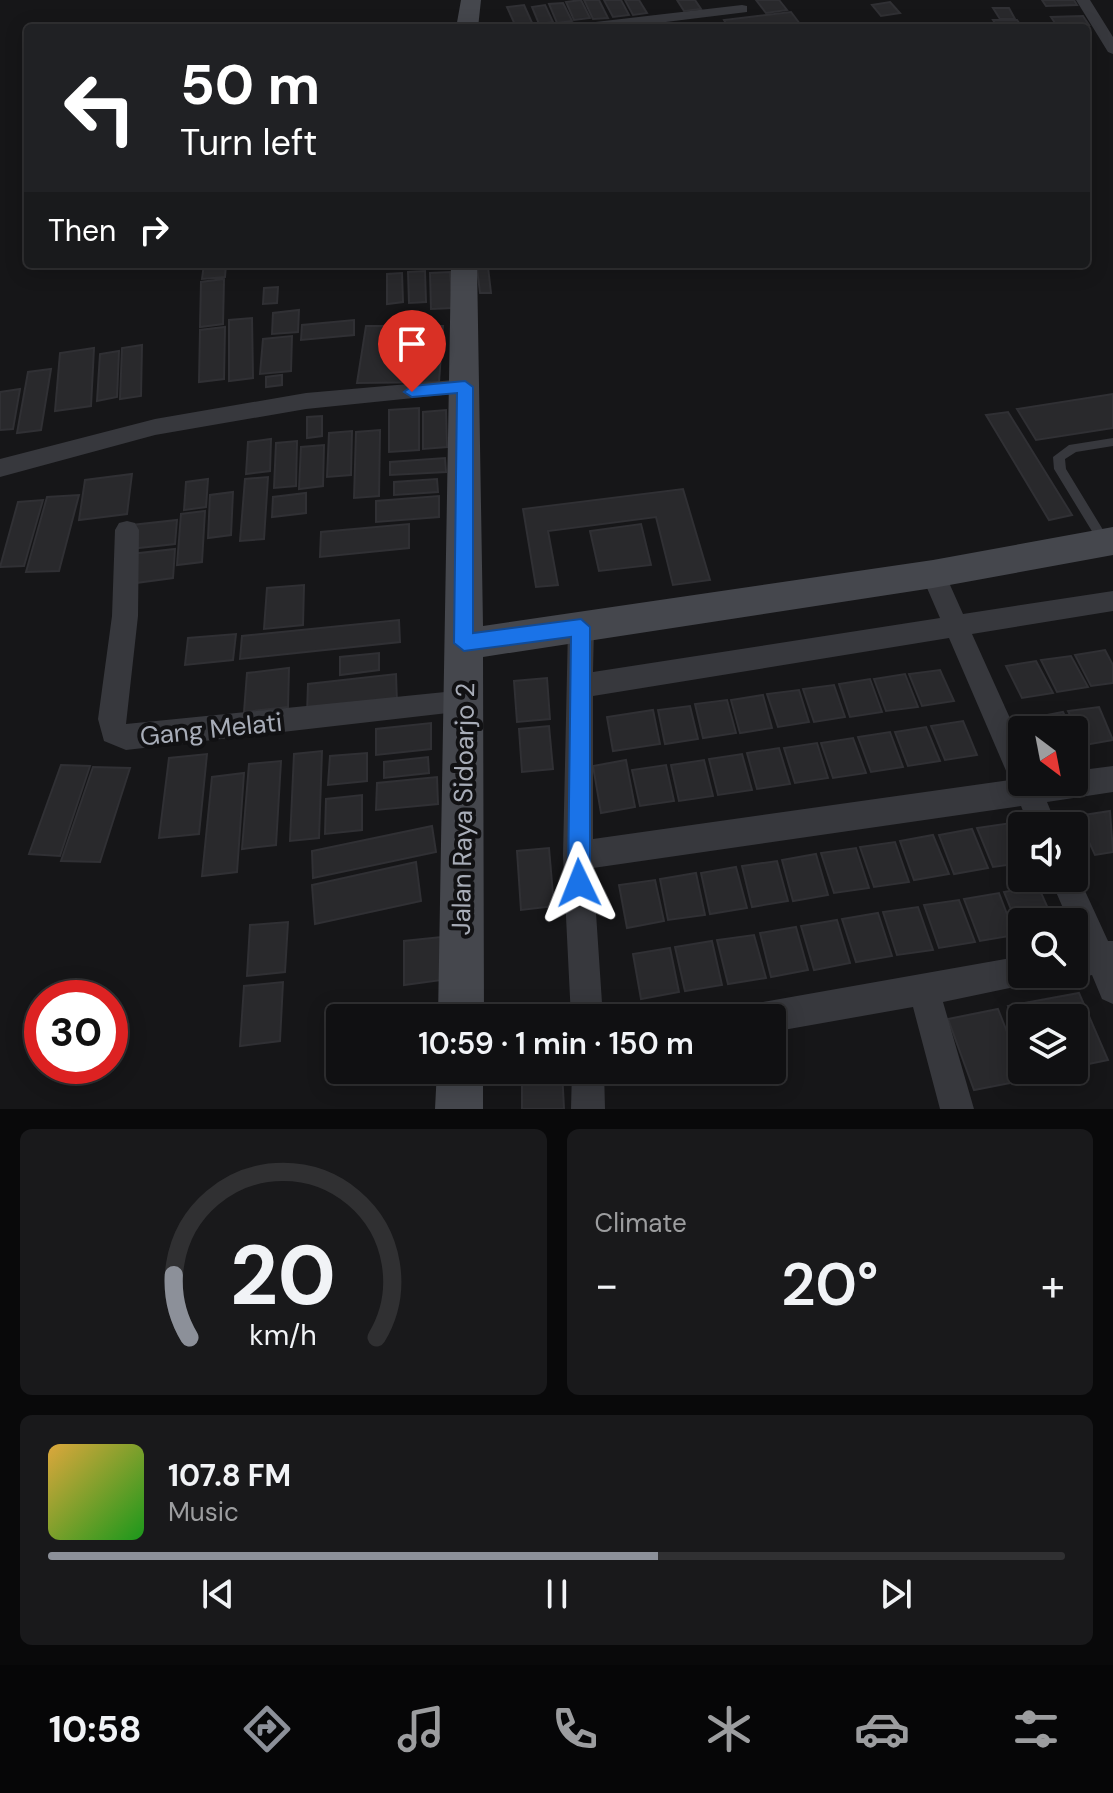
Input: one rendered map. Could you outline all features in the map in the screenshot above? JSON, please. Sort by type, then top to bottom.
[{"type":"street","points":[[468,24],[471,0]]},
{"type":"street","points":[[650,0],[661,19]]},
{"type":"street","points":[[1085,3],[1113,8]]},
{"type":"street","points":[[1085,3],[1113,49]]},
{"type":"street","points":[[615,24],[742,9]]},
{"type":"street","name":"Jalan Raya Sidoarjo 2","points":[[461,1004],[465,702],[472,642],[464,268]]},
{"type":"street","points":[[0,468],[155,427],[306,401],[465,387]]},
{"type":"street","name":"Gang Melati","points":[[127,530],[125,616],[111,719],[114,732],[126,737],[465,702]]},
{"type":"street","points":[[472,642],[521,638],[933,574],[1109,542]]},
{"type":"street","points":[[933,574],[1008,744]]},
{"type":"street","points":[[580,686],[1113,601]]},
{"type":"street","points":[[581,627],[578,856],[586,1004]]},
{"type":"street","points":[[1088,780],[1113,779]]},
{"type":"street","points":[[578,856],[1008,786]]},
{"type":"street","points":[[1070,892],[1095,959],[1113,988]]},
{"type":"street","points":[[786,1014],[1008,974]]},
{"type":"street","points":[[924,989],[957,1109]]},
{"type":"street","points":[[459,1109],[460,1084]]},
{"type":"street","points":[[588,1084],[588,1109]]},
{"type":"lane","points":[[1109,542],[1060,469],[1059,457],[1073,448],[1113,442]]},
{"type":"building","points":[[581,0],[590,18],[574,20],[566,2]]},
{"type":"building","points":[[584,0],[599,0],[608,18],[593,19]]},
{"type":"building","points":[[604,0],[621,0],[629,15],[613,17]]},
{"type":"building","points":[[625,0],[639,0],[647,13],[633,15]]},
{"type":"building","points":[[677,0],[695,0],[701,9],[684,11]]},
{"type":"building","points":[[756,0],[779,0],[787,10],[766,13]]},
{"type":"building","points":[[1042,0],[1074,0],[1077,5],[1046,6]]},
{"type":"building","points":[[890,2],[900,13],[881,16],[872,5]]},
{"type":"building","points":[[563,3],[572,21],[557,23],[549,4]]},
{"type":"building","points":[[524,5],[533,24],[515,24],[507,7]]},
{"type":"building","points":[[545,5],[553,22],[539,24],[532,7]]},
{"type":"building","points":[[993,8],[1009,8],[1015,19],[1000,19]]},
{"type":"building","points":[[791,12],[800,24],[726,24],[724,20]]},
{"type":"building","points":[[1083,16],[1088,24],[1056,24],[1051,17]]},
{"type":"building","points":[[993,20],[1017,20],[1020,24],[996,24]]},
{"type":"building","points":[[203,268],[226,268],[225,277],[202,279]]},
{"type":"building","points":[[477,268],[488,268],[491,293],[480,293]]},
{"type":"building","points":[[425,271],[426,302],[409,303],[408,272]]},
{"type":"building","points":[[450,272],[453,308],[431,309],[430,273]]},
{"type":"building","points":[[402,273],[403,302],[387,304],[387,274]]},
{"type":"building","points":[[224,279],[223,324],[200,327],[201,282]]},
{"type":"building","points":[[278,287],[277,303],[263,304],[264,288]]},
{"type":"building","points":[[299,310],[298,332],[272,334],[273,313]]},
{"type":"building","points":[[252,318],[253,378],[229,381],[229,320]]},
{"type":"building","points":[[354,320],[354,335],[301,340],[302,325]]},
{"type":"building","points":[[366,326],[443,326],[439,382],[357,383]]},
{"type":"building","points":[[225,327],[224,379],[199,382],[200,330]]},
{"type":"building","points":[[292,336],[291,371],[260,374],[263,339]]},
{"type":"building","points":[[142,345],[141,396],[120,399],[122,348]]},
{"type":"building","points":[[94,348],[91,406],[55,411],[60,353]]},
{"type":"building","points":[[119,351],[117,397],[97,401],[100,354]]},
{"type":"building","points":[[51,369],[41,430],[17,433],[28,372]]},
{"type":"building","points":[[282,375],[282,385],[266,387],[266,377]]},
{"type":"building","points":[[20,389],[13,429],[0,430],[0,392]]},
{"type":"building","points":[[1113,394],[1113,428],[1036,440],[1017,409]]},
{"type":"building","points":[[419,408],[419,450],[389,452],[389,410]]},
{"type":"building","points":[[446,410],[447,447],[423,449],[423,412]]},
{"type":"building","points":[[1008,412],[1072,515],[1049,520],[986,415]]},
{"type":"building","points":[[322,416],[322,436],[307,438],[307,417]]},
{"type":"building","points":[[380,430],[379,496],[354,498],[356,432]]},
{"type":"building","points":[[352,431],[351,475],[327,477],[329,433]]},
{"type":"building","points":[[271,439],[270,471],[246,474],[248,442]]},
{"type":"building","points":[[297,441],[296,486],[274,488],[276,443]]},
{"type":"building","points":[[324,445],[323,486],[299,489],[301,447]]},
{"type":"building","points":[[445,458],[446,472],[390,475],[390,462]]},
{"type":"building","points":[[132,474],[127,514],[79,520],[85,480]]},
{"type":"building","points":[[268,477],[264,539],[240,541],[245,479]]},
{"type":"building","points":[[208,479],[206,507],[184,510],[186,482]]},
{"type":"building","points":[[437,479],[438,492],[394,495],[394,482]]},
{"type":"building","points":[[683,489],[710,580],[673,585],[656,517],[548,531],[558,585],[536,587],[523,509]]},
{"type":"building","points":[[233,492],[231,535],[208,538],[210,495]]},
{"type":"building","points":[[306,493],[306,513],[272,517],[273,497]]},
{"type":"building","points":[[79,495],[59,571],[26,572],[47,497]]},
{"type":"building","points":[[439,496],[439,517],[376,522],[376,501]]},
{"type":"building","points":[[43,500],[24,566],[0,567],[18,502]]},
{"type":"building","points":[[205,511],[202,562],[177,565],[181,514]]},
{"type":"building","points":[[177,520],[175,544],[129,549],[132,525]]},
{"type":"building","points":[[409,524],[409,548],[320,557],[321,532]]},
{"type":"building","points":[[641,524],[651,565],[599,571],[590,531]]},
{"type":"building","points":[[175,549],[173,578],[128,584],[131,554]]},
{"type":"building","points":[[304,585],[303,625],[264,629],[267,588]]},
{"type":"building","points":[[399,620],[400,642],[240,659],[242,636]]},
{"type":"building","points":[[236,634],[233,660],[185,665],[188,638]]},
{"type":"building","points":[[1105,650],[1113,665],[1113,683],[1091,686],[1075,655]]},
{"type":"building","points":[[379,653],[379,670],[340,675],[340,657]]},
{"type":"building","points":[[1071,656],[1088,687],[1057,692],[1041,660]]},
{"type":"building","points":[[1036,661],[1053,693],[1022,698],[1006,666]]},
{"type":"building","points":[[289,668],[288,707],[244,712],[247,673]]},
{"type":"building","points":[[940,670],[954,701],[922,706],[909,674]]},
{"type":"building","points":[[396,674],[397,703],[307,714],[308,684]]},
{"type":"building","points":[[905,674],[918,707],[886,711],[874,679]]},
{"type":"building","points":[[547,678],[550,719],[517,722],[514,681]]},
{"type":"building","points":[[870,679],[882,712],[850,717],[839,684]]},
{"type":"building","points":[[834,685],[845,717],[814,722],[803,689]]},
{"type":"building","points":[[799,690],[809,722],[778,727],[767,694]]},
{"type":"building","points":[[763,695],[772,728],[740,733],[731,700]]},
{"type":"building","points":[[727,700],[736,733],[703,738],[695,704]]},
{"type":"building","points":[[690,706],[698,739],[665,744],[658,710]]},
{"type":"building","points":[[1099,707],[1113,740],[1088,744],[1088,716],[1070,716],[1068,711]]},
{"type":"building","points":[[653,710],[660,744],[613,751],[607,717]]},
{"type":"building","points":[[1063,712],[1065,716],[1042,716]]},
{"type":"building","points":[[963,721],[977,755],[945,760],[931,726]]},
{"type":"building","points":[[431,723],[431,749],[376,755],[376,729]]},
{"type":"building","points":[[549,726],[553,769],[522,772],[519,729]]},
{"type":"building","points":[[926,727],[940,761],[908,766],[895,732]]},
{"type":"building","points":[[890,732],[903,767],[871,772],[858,737]]},
{"type":"building","points":[[853,738],[866,773],[833,778],[821,743]]},
{"type":"building","points":[[817,743],[828,778],[795,783],[784,748]]},
{"type":"building","points":[[779,748],[790,784],[757,789],[747,753]]},
{"type":"building","points":[[322,751],[319,838],[290,841],[294,754]]},
{"type":"building","points":[[367,753],[367,781],[328,785],[330,756]]},
{"type":"building","points":[[207,754],[199,834],[159,838],[169,758]]},
{"type":"building","points":[[742,754],[752,790],[718,795],[709,759]]},
{"type":"building","points":[[428,757],[429,773],[384,778],[384,762]]},
{"type":"building","points":[[626,760],[635,807],[601,813],[593,766]]},
{"type":"building","points":[[704,760],[713,796],[679,801],[671,765]]},
{"type":"building","points":[[281,761],[276,845],[242,849],[249,764]]},
{"type":"building","points":[[61,765],[90,766],[60,856],[29,854]]},
{"type":"building","points":[[666,765],[674,801],[640,806],[632,770]]},
{"type":"building","points":[[93,767],[130,768],[100,862],[61,861]]},
{"type":"building","points":[[244,773],[237,872],[202,876],[212,777]]},
{"type":"building","points":[[437,777],[438,804],[376,810],[377,783]]},
{"type":"building","points":[[362,795],[362,830],[325,834],[326,799]]},
{"type":"building","points":[[1110,811],[1113,852],[1095,855],[1088,840],[1088,814]]},
{"type":"building","points":[[1008,823],[1008,865],[993,867],[977,828]]},
{"type":"building","points":[[432,826],[436,852],[313,878],[312,851]]},
{"type":"building","points":[[972,829],[988,868],[954,874],[939,835]]},
{"type":"building","points":[[933,835],[949,874],[914,880],[900,841]]},
{"type":"building","points":[[895,842],[909,882],[874,887],[860,847]]},
{"type":"building","points":[[549,848],[554,906],[521,910],[517,851]]},
{"type":"building","points":[[856,848],[869,888],[834,893],[821,853]]},
{"type":"building","points":[[816,854],[828,895],[793,901],[782,860]]},
{"type":"building","points":[[777,861],[788,901],[752,907],[742,866]]},
{"type":"building","points":[[416,862],[421,901],[315,924],[312,885]]},
{"type":"building","points":[[736,867],[747,908],[710,914],[701,873]]},
{"type":"building","points":[[696,873],[705,915],[668,920],[660,879]]},
{"type":"building","points":[[655,880],[664,921],[627,928],[619,885]]},
{"type":"building","points":[[1004,892],[1041,892],[1048,908],[1010,908]]},
{"type":"building","points":[[999,893],[1008,917],[1008,936],[980,941],[964,899]]},
{"type":"building","points":[[959,900],[975,942],[939,948],[924,905]]},
{"type":"building","points":[[918,907],[933,950],[897,955],[883,912]]},
{"type":"building","points":[[878,913],[892,956],[856,962],[842,919]]},
{"type":"building","points":[[837,920],[850,963],[814,970],[801,926]]},
{"type":"building","points":[[288,922],[285,972],[247,976],[250,925]]},
{"type":"building","points":[[796,927],[808,970],[771,977],[760,933]]},
{"type":"building","points":[[754,935],[766,978],[728,984],[717,940]]},
{"type":"building","points":[[441,937],[442,980],[404,985],[404,941]]},
{"type":"building","points":[[712,941],[722,985],[685,991],[675,947]]},
{"type":"building","points":[[670,948],[679,992],[641,999],[633,954]]},
{"type":"building","points":[[283,982],[280,1041],[240,1046],[244,986]]},
{"type":"building","points":[[1079,993],[1084,1004],[1019,1004]]},
{"type":"building","points":[[998,1009],[1008,1034],[1008,1083],[974,1090],[948,1019]]},
{"type":"building","points":[[1088,1014],[1108,1060],[1088,1064]]},
{"type":"building","points":[[522,1084],[563,1084],[564,1109],[522,1109]]},
{"type":"route","points":[[412,392],[465,387],[464,643],[521,638],[581,627],[579,883]]}]
